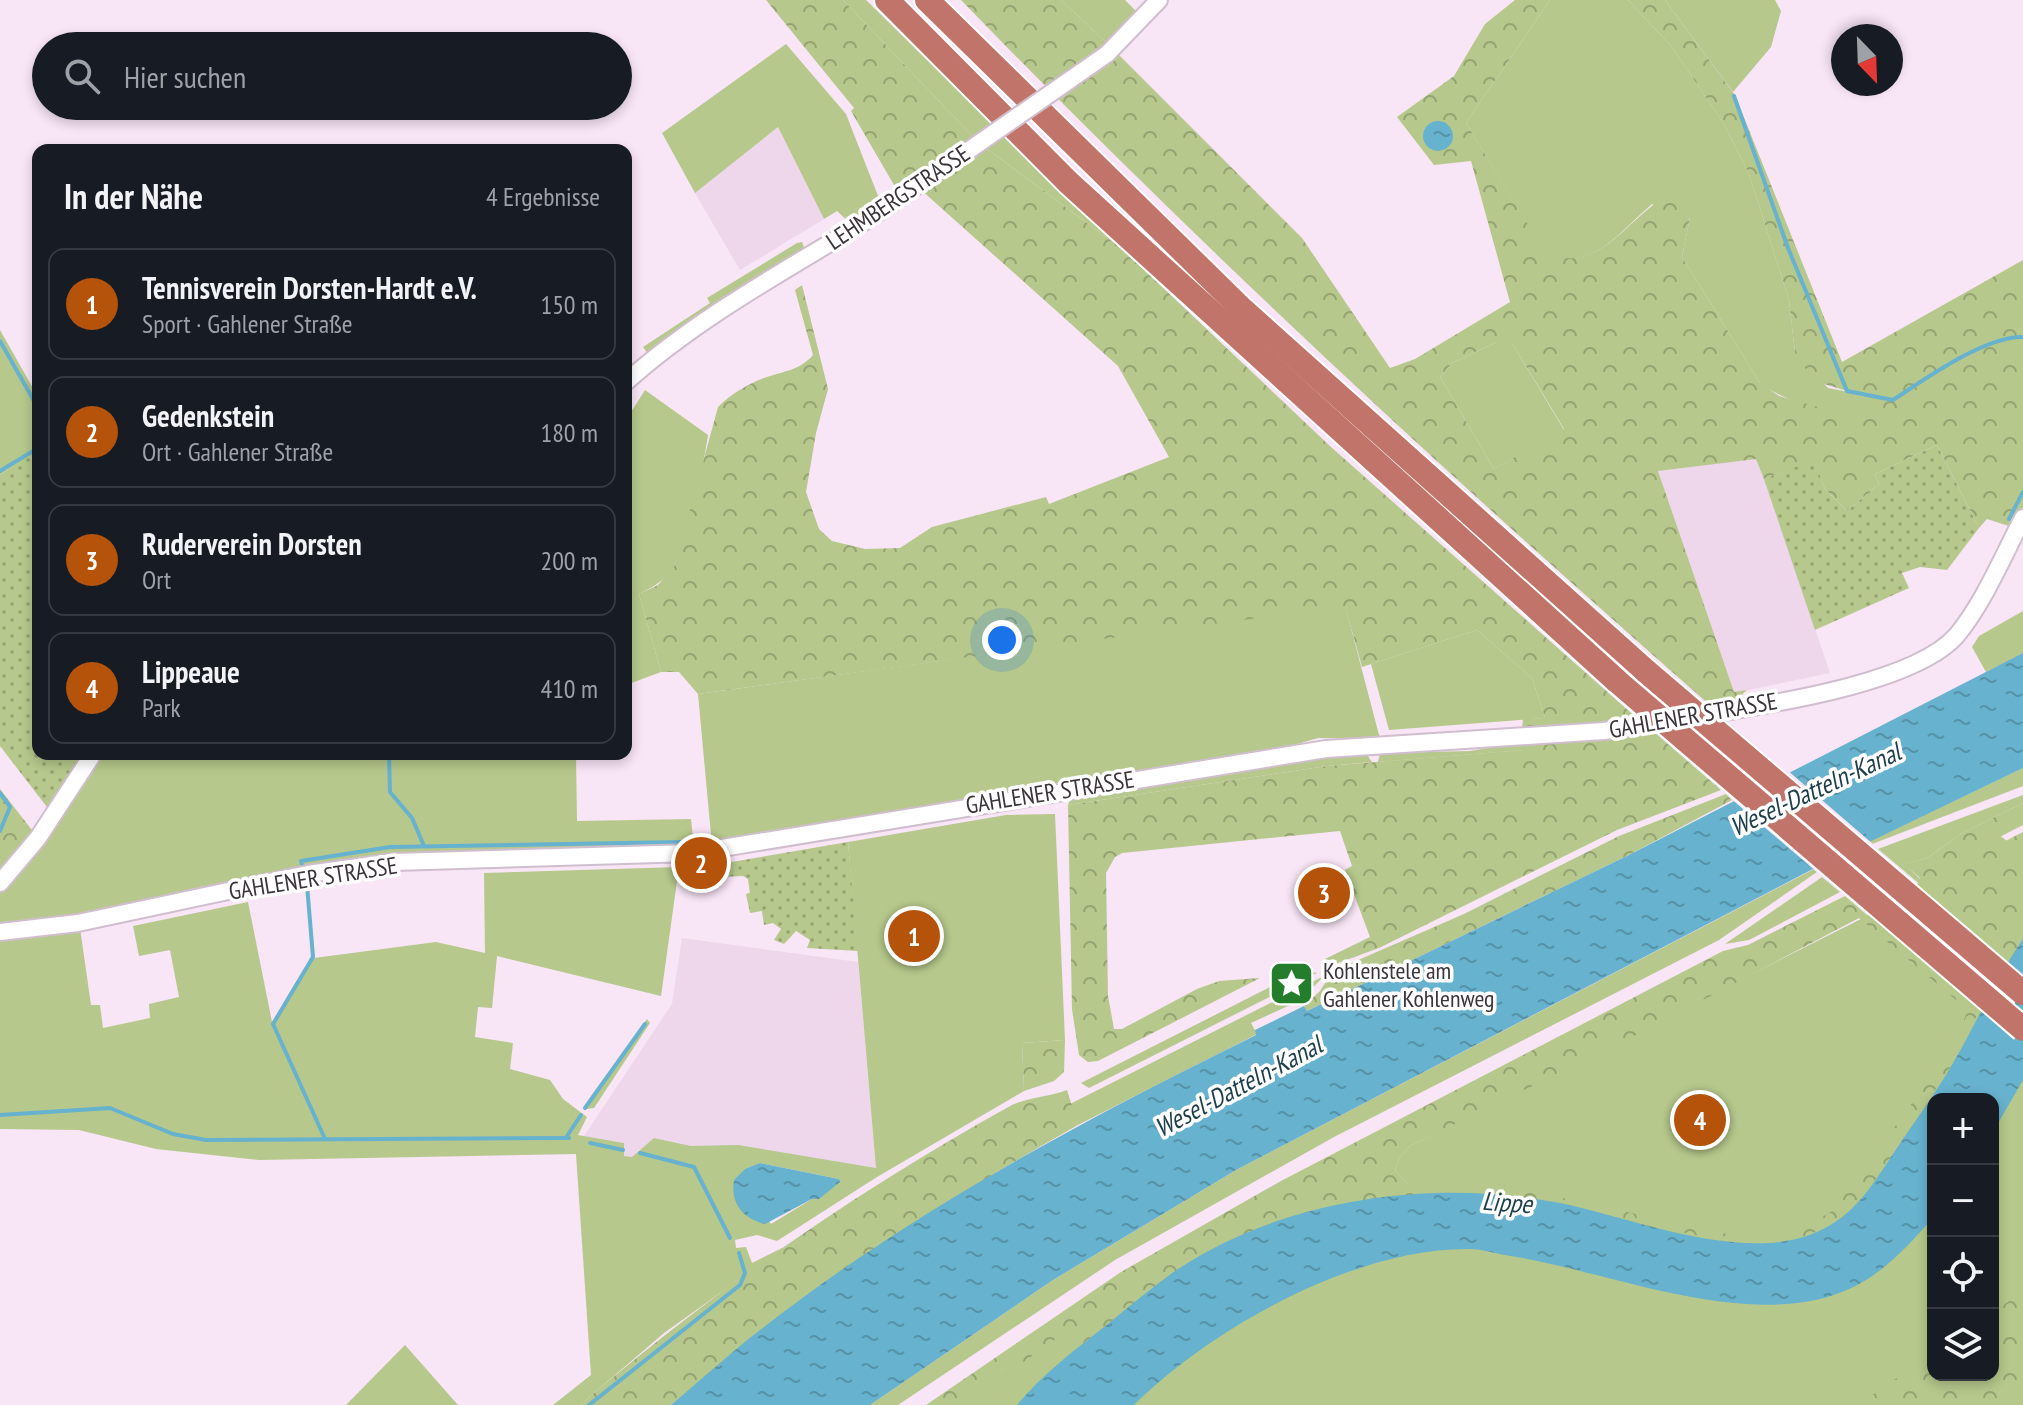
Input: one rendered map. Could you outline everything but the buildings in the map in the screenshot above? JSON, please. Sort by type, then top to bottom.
[{"type":"highway","points":[[887,0],[1069,183],[1618,682],[2023,1029]]},
{"type":"highway","points":[[927,0],[1242,309],[1647,672],[2023,993]]},
{"type":"street","name":"LEHMBERGSTRASSE","points":[[632,377],[651,360],[778,272],[849,231],[1107,54],[1159,0]]},
{"type":"street","name":"GAHLENER STRASSE","points":[[0,932],[78,923],[308,874],[394,862],[692,853],[1326,749],[1604,731],[1725,711],[1888,677],[1924,661],[1962,627],[2023,518]]},
{"type":"street","points":[[0,883],[38,838],[89,760]]},
{"type":"shaded area","points":[[778,127],[824,219],[740,270],[695,193]]},
{"type":"shaded area","points":[[1757,458],[1830,673],[1734,693],[1658,471]]},
{"type":"shaded area","points":[[682,938],[858,962],[876,1168],[738,1146],[691,1146],[655,1138],[632,1157],[624,1156],[624,1143],[584,1136],[672,1004]]},
{"type":"green space","points":[[766,0],[843,0],[975,139],[928,172],[894,185],[851,111],[854,108]]},
{"type":"green space","points":[[843,0],[866,0],[994,126],[975,139]]},
{"type":"green space","points":[[961,0],[1061,0],[1108,44],[1113,58],[1119,55],[1302,238],[1390,368],[1415,359],[1510,302],[1471,161],[1434,165],[1397,117],[1454,76],[1485,24],[1515,0],[1550,0],[1466,123],[1545,252],[1563,258],[1595,252],[1667,195],[1682,197],[1690,217],[1682,257],[1760,383],[1779,396],[1849,416],[1860,410],[1854,393],[1814,381],[1795,353],[1789,300],[1749,174],[1725,126],[1672,47],[1628,0],[1665,0],[1735,95],[1842,362],[2023,260],[2023,508],[2012,527],[1987,519],[1979,528],[1937,445],[1875,474],[1879,484],[1847,511],[1825,489],[1814,461],[1764,479],[1756,459],[1658,471],[1734,692],[1747,690],[1734,702],[1712,707],[1519,536],[1329,361],[1051,92]],"holes":[[[1495,343],[1512,343],[1564,429],[1494,469],[1440,377],[1452,363]]]},
{"type":"green space","points":[[1061,0],[1125,0],[1139,14],[1108,44]]},
{"type":"green space","points":[[1550,0],[1628,0],[1672,47],[1725,126],[1749,174],[1789,300],[1795,353],[1828,388],[1854,393],[1861,410],[1841,416],[1817,410],[1760,383],[1682,257],[1690,217],[1652,204],[1615,238],[1590,254],[1561,258],[1545,253],[1466,123]]},
{"type":"green space","points":[[1665,0],[1775,0],[1781,11],[1771,47],[1733,92]]},
{"type":"green space","points":[[786,44],[846,114],[880,201],[849,222],[837,211],[824,219],[778,127],[695,193],[662,133]]},
{"type":"green space","points":[[1001,133],[1121,248],[983,146]]},
{"type":"green space","points":[[983,146],[1121,248],[1331,447],[1639,720],[1522,730],[1523,719],[1545,718],[1532,678],[1477,630],[1362,667],[1345,606],[698,694],[679,672],[661,672],[639,594],[658,585],[675,565],[718,407],[747,386],[797,367],[813,355],[795,290],[802,285],[828,389],[816,433],[806,492],[819,529],[832,541],[865,549],[900,548],[932,527],[1046,497],[1049,504],[1169,457],[1118,366],[920,189]]},
{"type":"green space","points":[[802,242],[805,250],[650,357],[643,347],[710,303],[707,298]]},
{"type":"green space","points":[[0,330],[32,386],[32,457],[27,456],[0,475]]},
{"type":"green space","points":[[1495,343],[1512,343],[1564,430],[1494,469],[1440,377],[1452,363]]},
{"type":"green space","points":[[645,390],[708,435],[694,504],[678,557],[666,577],[639,594],[661,672],[632,683],[632,411]]},
{"type":"green space","points":[[1937,445],[1979,528],[1947,570],[1920,567],[1902,573],[1909,588],[1815,630],[1764,479],[1814,460],[1825,489],[1847,511],[1879,484],[1875,474]]},
{"type":"green space","points":[[28,455],[32,760],[83,760],[50,811],[0,746],[0,475]]},
{"type":"green space","points":[[1345,605],[1380,739],[1318,738],[1273,751],[707,844],[701,837],[711,835],[698,694]]},
{"type":"green space","points":[[2023,611],[2023,654],[1986,672],[1972,647],[1979,636]]},
{"type":"green space","points":[[1477,630],[1532,678],[1545,718],[1389,730],[1371,664]]},
{"type":"green space","points":[[1653,731],[1721,790],[1617,830],[1379,948],[1330,966],[1325,959],[1370,937],[1345,870],[1352,866],[1340,831],[1122,853],[1115,857],[1106,873],[1108,996],[1114,1029],[1122,1029],[1197,989],[1219,981],[1260,978],[1098,1061],[1088,1062],[1079,1055],[1072,1009],[1068,805],[1327,766],[1523,750],[1524,742]]},
{"type":"green space","points":[[1524,742],[1524,750],[1378,762],[1380,753],[1470,751]]},
{"type":"green space","points":[[1365,752],[1372,762],[1068,805],[1071,798],[1282,762]]},
{"type":"green space","points":[[95,760],[576,760],[577,821],[691,819],[693,838],[689,845],[438,853],[0,928],[0,888]]},
{"type":"green space","points":[[2023,768],[2023,786],[1872,844],[1870,841]]},
{"type":"green space","points":[[0,789],[35,834],[0,877]]},
{"type":"green space","points":[[1726,794],[1732,800],[1629,855],[1307,1011],[1304,1006],[1320,991],[1333,971],[1464,914],[1619,836]]},
{"type":"green space","points":[[2023,795],[2023,803],[1961,834],[1927,858],[1905,864],[1920,879],[1916,881],[1878,849]]},
{"type":"green space","points":[[2023,803],[2023,825],[1984,845],[1988,850],[2023,832],[2023,939],[2008,960],[1916,881],[1920,878],[1904,864],[1927,858],[1961,834]]},
{"type":"green space","points":[[1055,814],[1065,1040],[1022,1043],[1024,1091],[877,1177],[777,1241],[757,1235],[735,1240],[736,1248],[746,1247],[752,1263],[786,1246],[664,1333],[580,1405],[553,1405],[591,1375],[576,1154],[259,1160],[156,1149],[79,1130],[0,1129],[0,940],[80,928],[91,1005],[100,1005],[103,1028],[150,1018],[149,1004],[179,997],[170,950],[139,956],[133,926],[248,902],[272,1022],[314,958],[436,942],[485,953],[484,873],[679,867],[661,996],[497,956],[492,1008],[478,1007],[475,1037],[513,1043],[510,1069],[550,1080],[563,1099],[587,1117],[578,1135],[624,1143],[624,1156],[632,1157],[654,1138],[691,1146],[738,1145],[876,1168],[848,842],[1006,815]],"holes":[[[760,1163],[839,1179],[819,1199],[812,1199],[771,1224],[740,1174]]]},
{"type":"green space","points":[[1999,835],[2023,853],[2023,1405],[959,1405],[1062,1334],[1136,1290],[1289,1209],[1409,1186],[1395,1170],[1399,1158],[1410,1146],[1871,914]]},
{"type":"green space","points":[[848,842],[858,951],[807,948],[810,940],[796,931],[784,944],[774,940],[781,929],[773,923],[764,925],[762,911],[750,913],[746,894],[750,893],[748,879],[743,876],[702,878],[714,865]]},
{"type":"green space","points":[[1814,869],[1817,872],[1719,940],[1334,1137],[1115,1260],[898,1405],[870,1405],[1053,1280],[1236,1170]]},
{"type":"green space","points":[[1822,877],[1840,892],[1749,940],[1725,944]]},
{"type":"green space","points":[[1845,896],[1979,1011],[1953,1063],[1933,1093],[1927,1093],[1927,1102],[1861,1201],[1825,1228],[1796,1240],[1766,1245],[1730,1243],[1556,1203],[1281,1219],[1235,1238],[1179,1269],[1072,1352],[1061,1335],[963,1405],[926,1405],[1121,1272],[1281,1181],[1723,951],[1748,945]],"holes":[[[1859,918],[1968,1010],[1953,1047],[1834,1210],[1802,1229],[1772,1237],[1741,1237],[1512,1187],[1410,1187],[1395,1170],[1399,1158],[1410,1146],[1642,1032]]]},
{"type":"green space","points":[[1317,973],[1089,1088],[1081,1083],[1280,982]]},
{"type":"green space","points":[[1324,976],[1301,1000],[1251,1023],[1257,1034],[1078,1125],[1070,1104]]},
{"type":"green space","points":[[647,1019],[650,1023],[594,1108],[586,1109],[584,1107]]},
{"type":"green space","points":[[1065,1040],[1064,1072],[1054,1081],[1024,1091],[1022,1043]]},
{"type":"green space","points":[[1067,1090],[1078,1125],[971,1188],[868,1255],[768,1328],[671,1405],[580,1405],[735,1282],[843,1207],[1012,1105]]},
{"type":"green space","points":[[2023,1292],[2023,1405],[1858,1405],[1927,1357],[1927,1381],[1999,1381],[1999,1308]]},
{"type":"green space","points":[[405,1345],[458,1405],[346,1405]]},
{"type":"water","points":[[1438,121],[1449,125],[1453,136],[1449,147],[1438,151],[1427,147],[1423,136],[1427,125]]},
{"type":"water","name":"Wesel-Datteln-Kanal","points":[[2023,653],[2023,768],[1811,870],[1236,1170],[1053,1280],[870,1405],[671,1405],[749,1339],[877,1246],[1064,1134],[1256,1035],[1255,1030],[1304,1006],[1307,1011],[1629,855]]},
{"type":"water","points":[[2023,939],[2023,1080],[1999,1122],[1999,1093],[1933,1093],[1962,1048]]},
{"type":"water","name":"Lippe","points":[[1927,1102],[1927,1225],[1876,1274],[1827,1297],[1784,1304],[1738,1303],[1691,1297],[1479,1250],[1425,1252],[1334,1277],[1288,1297],[1204,1348],[1134,1405],[1017,1405],[1059,1363],[1178,1269],[1220,1245],[1266,1225],[1313,1210],[1412,1194],[1512,1196],[1560,1203],[1694,1236],[1764,1243],[1796,1239],[1837,1221],[1865,1194]]},
{"type":"water","points":[[760,1163],[839,1179],[840,1182],[819,1199],[812,1199],[765,1224],[744,1214],[736,1203],[733,1188],[734,1180],[745,1169]]},
{"type":"pier","points":[[1786,769],[1873,844],[1817,872],[1729,797]]},
{"type":"waterway","points":[[1734,96],[1788,248],[1847,391],[1893,400],[1974,351],[1991,343],[2023,337]]},
{"type":"waterway","points":[[0,341],[32,397]]},
{"type":"waterway","points":[[0,471],[32,452]]},
{"type":"waterway","points":[[2009,519],[2023,492]]},
{"type":"waterway","points":[[389,760],[390,792],[412,818],[424,846]]},
{"type":"waterway","points":[[0,793],[10,807],[0,831]]},
{"type":"waterway","points":[[302,865],[301,861],[390,847],[683,842]]},
{"type":"waterway","points":[[307,885],[313,957],[273,1024],[325,1139]]},
{"type":"waterway","points":[[585,1108],[645,1024]]},
{"type":"waterway","points":[[0,1115],[110,1108],[173,1134],[206,1140],[569,1138]]},
{"type":"waterway","points":[[567,1136],[581,1115]]},
{"type":"waterway","points":[[590,1143],[623,1150]]},
{"type":"waterway","points":[[640,1153],[694,1167],[730,1238]]},
{"type":"waterway","points":[[589,1405],[740,1285],[745,1273],[739,1253]]},
{"type":"place","name":"Gedenkstein","points":[[701,863]]},
{"type":"place","name":"Ruderverein Dorsten","points":[[1324,893]]},
{"type":"place","name":"Tennisverein Dorsten-Hardt e.V.","points":[[914,936]]},
{"type":"place","name":"Kohlenstele am Gahlener Kohlenweg","points":[[1292,984]]},
{"type":"place","name":"Lippeaue","points":[[1700,1120]]}]
